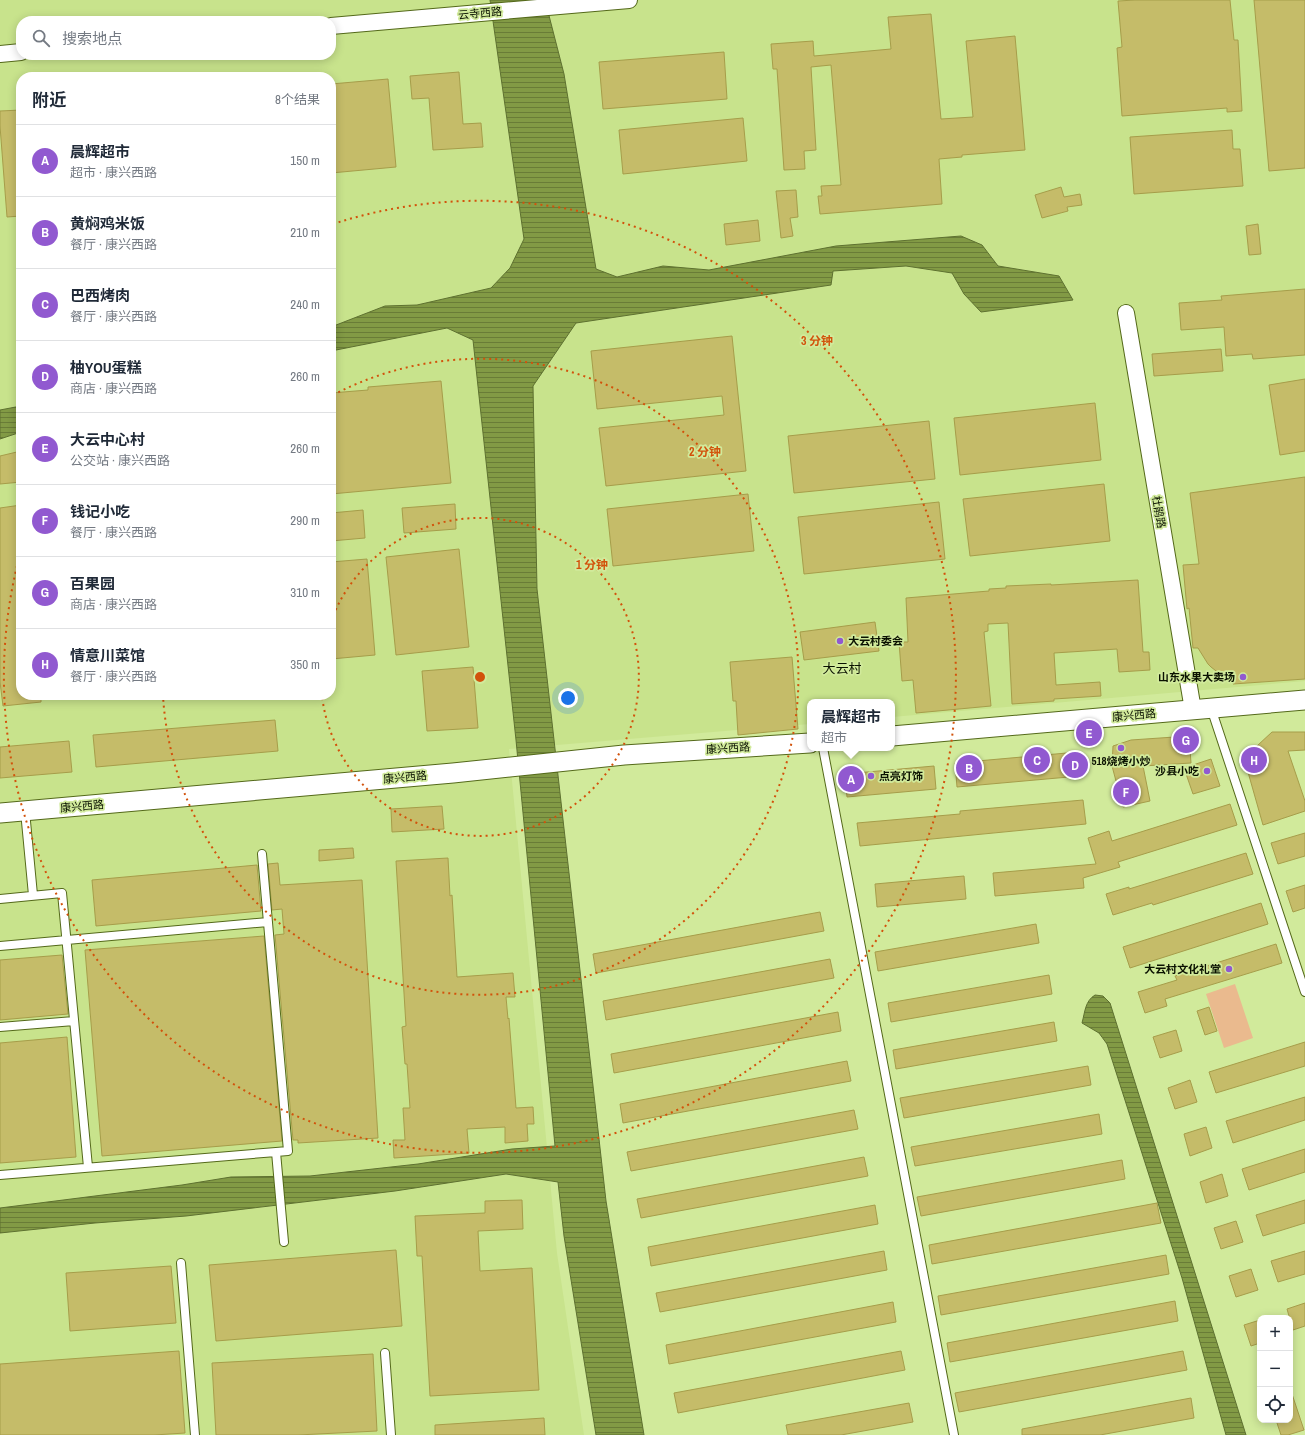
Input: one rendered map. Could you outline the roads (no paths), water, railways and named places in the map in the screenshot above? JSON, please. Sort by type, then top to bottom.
[{"type":"street","name":"云寺西路","points":[[336,26],[629,0]]},
{"type":"street","points":[[0,54],[16,52]]},
{"type":"street","name":"杜鹃路","points":[[1126,313],[1202,709]]},
{"type":"street","name":"康兴西路","points":[[895,736],[1305,700]]},
{"type":"street","name":"康兴西路","points":[[0,813],[453,773],[624,755],[807,743]]},
{"type":"lane","points":[[1202,709],[1305,992]]},
{"type":"lane","points":[[825,751],[954,1435]]},
{"type":"lane","points":[[25,811],[33,896]]},
{"type":"lane","points":[[0,1174],[288,1151],[262,854]]},
{"type":"lane","points":[[0,899],[62,893],[88,1167]]},
{"type":"lane","points":[[0,946],[268,922]]},
{"type":"lane","points":[[0,1027],[74,1021]]},
{"type":"lane","points":[[276,1152],[284,1242]]},
{"type":"lane","points":[[181,1263],[195,1435]]},
{"type":"lane","points":[[385,1353],[391,1435]]},
{"type":"place","name":"大云村委会","points":[[840,641]]},
{"type":"place","name":"山东水果大卖场","points":[[1243,677]]},
{"type":"place","name":"大云中心村","points":[[1089,733]]},
{"type":"place","name":"百果园","points":[[1186,740]]},
{"type":"place","name":"518烧烤小炒","points":[[1121,748]]},
{"type":"place","name":"巴西烤肉","points":[[1037,760]]},
{"type":"place","name":"情意川菜馆","points":[[1254,760]]},
{"type":"place","name":"柚YOU蛋糕","points":[[1075,765]]},
{"type":"place","name":"黄焖鸡米饭","points":[[969,768]]},
{"type":"place","name":"沙县小吃","points":[[1207,771]]},
{"type":"place","name":"点亮灯饰","points":[[871,776]]},
{"type":"place","name":"晨辉超市","points":[[851,779]]},
{"type":"place","name":"钱记小吃","points":[[1126,792]]},
{"type":"place","name":"大云村文化礼堂","points":[[1229,969]]},
{"type":"district","name":"大云村","points":[[842,668]]}]
